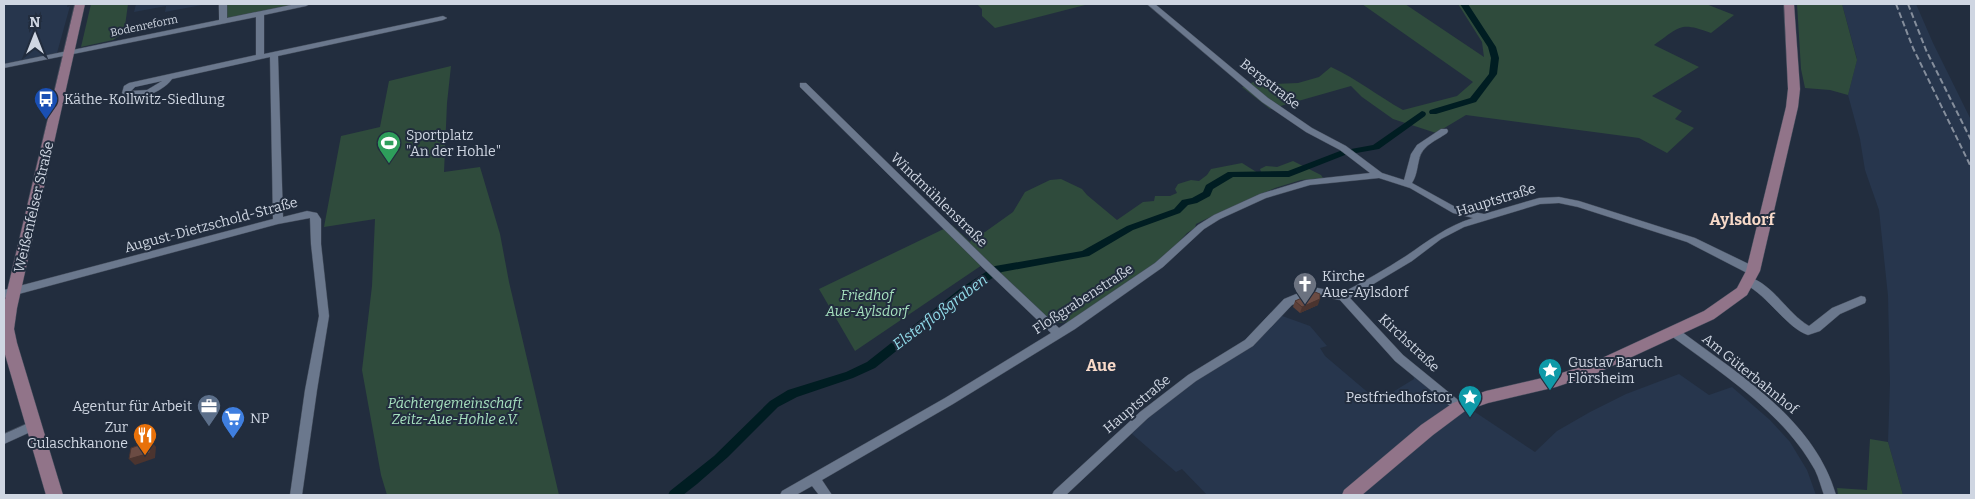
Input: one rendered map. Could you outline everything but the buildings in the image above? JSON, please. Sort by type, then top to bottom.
[{"type":"street","name":"Weißenfelser Straße","points":[[54,495],[8,343],[9,292],[80,4]]},
{"type":"street","points":[[223,21],[224,4]]},
{"type":"street","name":"Bodenreform","points":[[4,66],[306,4]]},
{"type":"street","name":"Bergstraße","points":[[1151,4],[1264,100],[1309,130],[1347,151],[1379,175]]},
{"type":"street","points":[[1350,495],[1427,430],[1459,407],[1486,397],[1575,376],[1674,332],[1718,310],[1742,292],[1751,276],[1792,107],[1794,89],[1789,4]]},
{"type":"street","points":[[260,13],[260,57]]},
{"type":"street","points":[[168,78],[443,18]]},
{"type":"street","points":[[274,55],[278,220]]},
{"type":"street","name":"Windmühlenstraße","points":[[803,85],[993,272],[1058,333]]},
{"type":"street","points":[[1407,183],[1410,179],[1417,150],[1444,131]]},
{"type":"street","name":"Floßgrabenstraße","points":[[786,495],[949,401],[1058,333],[1117,296],[1159,265],[1193,233],[1218,217],[1263,196],[1291,187],[1320,181],[1379,175],[1407,183],[1456,211],[1483,217]]},
{"type":"street","name":"Hauptstraße","points":[[1058,495],[1137,421],[1176,389],[1249,343],[1266,328],[1282,307],[1304,294],[1317,291],[1343,297],[1366,286],[1408,260],[1432,241],[1461,225],[1539,201],[1566,201],[1706,246],[1751,276],[1799,325],[1808,331],[1816,328],[1836,311],[1862,300]]},
{"type":"street","points":[[1456,211],[1461,225]]},
{"type":"street","name":"August-Dietzschold-Straße","points":[[9,292],[278,220],[307,214],[314,215],[316,219],[319,276],[324,316],[310,390],[296,495]]},
{"type":"street","name":"Kirchstraße","points":[[1343,297],[1399,358],[1459,407]]},
{"type":"street","name":"Am Güterbahnhof","points":[[1674,332],[1765,403],[1798,434],[1819,464],[1830,495]]},
{"type":"street","points":[[4,439],[33,426]]},
{"type":"street","points":[[814,479],[826,495]]},
{"type":"shaded area","points":[[4,4],[68,4],[67,7],[70,6],[57,53],[4,64]]},
{"type":"shaded area","points":[[136,4],[207,4],[165,12],[166,6],[134,12]]},
{"type":"shaded area","points":[[1842,4],[1916,4],[1971,120],[1971,495],[1903,495],[1888,442],[1890,383],[1888,296],[1879,210],[1865,170],[1860,139],[1848,95],[1857,59]]},
{"type":"shaded area","points":[[1274,313],[1310,326],[1327,346],[1320,348],[1325,356],[1378,401],[1414,379],[1411,362],[1454,398],[1535,452],[1557,431],[1590,412],[1626,394],[1679,374],[1709,395],[1732,387],[1770,420],[1790,442],[1807,470],[1816,495],[1207,495],[1182,469],[1176,472],[1124,427],[1259,329]]},
{"type":"green space","points":[[91,4],[128,4],[124,33],[113,40],[81,47]]},
{"type":"green space","points":[[227,4],[298,4],[226,19]]},
{"type":"green space","points":[[977,4],[1089,4],[995,28],[982,16],[982,9]]},
{"type":"green space","points":[[1362,4],[1405,4],[1484,57],[1482,42],[1458,4],[1706,4],[1734,15],[1711,33],[1692,27],[1680,28],[1654,45],[1699,67],[1652,96],[1682,111],[1675,119],[1694,128],[1667,153],[1639,138],[1466,115],[1436,133],[1393,119],[1362,97],[1351,86],[1270,109],[1242,87],[1258,80],[1274,84],[1298,83],[1319,77],[1331,67],[1403,110],[1457,96],[1473,82]]},
{"type":"green space","points":[[1797,4],[1842,4],[1857,60],[1848,95],[1830,90],[1805,88],[1801,69]]},
{"type":"green space","name":"Pächtergemeinschaft Zeitz-Aue-Hohle e.V.","points":[[451,66],[447,103],[444,172],[480,167],[500,234],[509,282],[559,495],[387,495],[381,475],[362,370],[372,286],[375,219],[324,227],[341,136],[380,127],[389,81]]},
{"type":"green space","name":"Friedhof Aue-Aylsdorf","points":[[1293,161],[1321,175],[1323,178],[1301,180],[1275,188],[1196,224],[1195,228],[1187,233],[1165,257],[1071,322],[1057,323],[1042,313],[988,261],[855,351],[819,289],[952,225],[970,242],[974,236],[985,232],[1013,212],[1025,192],[1050,180],[1061,179],[1082,189],[1117,220],[1143,202],[1154,201],[1155,196],[1170,196],[1177,193],[1175,189],[1178,184],[1191,180],[1199,181],[1211,169],[1242,163],[1258,173],[1261,172],[1260,169],[1266,166],[1277,167]]},
{"type":"green space","points":[[1870,439],[1888,442],[1903,495],[1838,495],[1837,488],[1867,490]]},
{"type":"waterway","name":"Elsterfloßgraben","points":[[1433,112],[1473,100],[1493,74],[1495,58],[1492,47],[1464,4]]},
{"type":"waterway","name":"Elsterfloßgraben","points":[[674,495],[718,460],[774,404],[804,389],[861,371],[903,341],[965,290],[999,269],[1085,254],[1130,228],[1177,211],[1185,202],[1194,201],[1207,194],[1209,187],[1231,174],[1289,174],[1343,153],[1376,147],[1422,114]]},
{"type":"railway","points":[[1896,4],[1913,48],[1971,167]]},
{"type":"railway","points":[[1908,4],[1926,50],[1971,140]]},
{"type":"place","name":"Käthe-Kollwitz-Siedlung","points":[[46,120]]},
{"type":"place","name":"Sportplatz \"An der Hohle\"","points":[[389,164]]},
{"type":"place","name":"Kirche Aue-Aylsdorf","points":[[1305,305]]},
{"type":"place","name":"Gustav Baruch Flörsheim","points":[[1550,391]]},
{"type":"place","name":"Pestfriedhofstor","points":[[1470,418]]},
{"type":"place","name":"Agentur für Arbeit","points":[[209,427]]},
{"type":"place","name":"NP","points":[[233,439]]},
{"type":"place","name":"Zur Gulaschkanone","points":[[145,456]]},
{"type":"district","name":"Aylsdorf","points":[[1742,219]]},
{"type":"district","name":"Aue","points":[[1101,365]]}]
